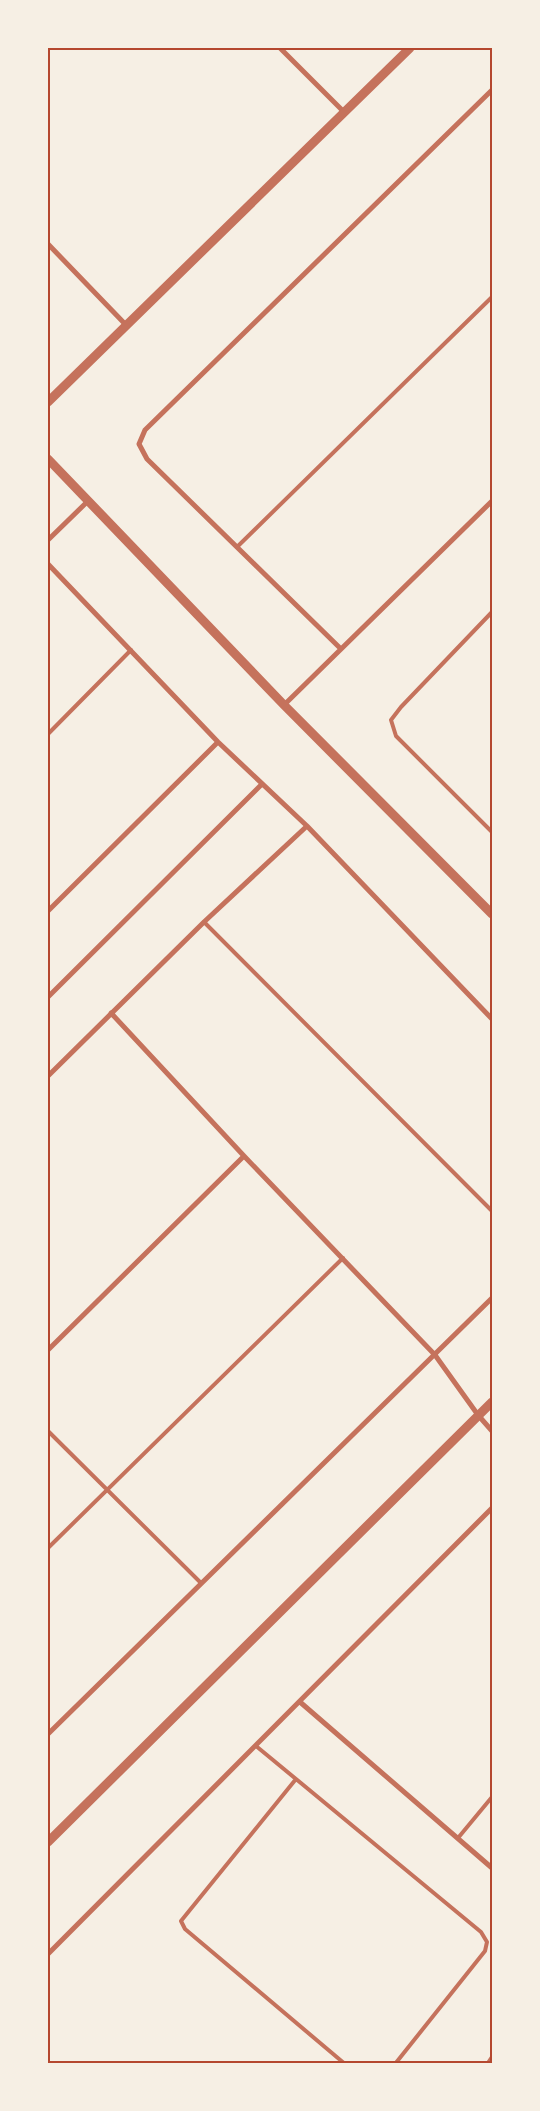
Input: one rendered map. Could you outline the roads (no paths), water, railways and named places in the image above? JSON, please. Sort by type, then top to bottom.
[{"type":"street","points":[[280,48],[344,112]]},
{"type":"street","points":[[48,402],[410,48]]},
{"type":"street","points":[[341,649],[238,547],[146,460],[139,444],[145,430],[492,90]]},
{"type":"street","points":[[48,244],[126,325]]},
{"type":"street","points":[[48,459],[284,705],[492,914]]},
{"type":"street","points":[[48,540],[88,501]]},
{"type":"street","points":[[284,705],[492,501]]},
{"type":"street","points":[[48,564],[218,742],[307,826],[492,1018]]},
{"type":"street","points":[[48,911],[218,742]]},
{"type":"street","points":[[48,997],[262,784]]},
{"type":"street","points":[[48,1076],[204,922],[307,826]]},
{"type":"street","points":[[111,1013],[244,1156],[435,1355],[478,1415],[492,1431]]},
{"type":"street","points":[[48,1350],[244,1156]]},
{"type":"street","points":[[48,1734],[492,1298]]},
{"type":"street","points":[[48,1842],[492,1402]]},
{"type":"street","points":[[48,1954],[492,1508]]},
{"type":"street","points":[[300,1702],[492,1868]]},
{"type":"street","points":[[488,2064],[492,2058]]},
{"type":"lane","points":[[238,547],[492,297]]},
{"type":"lane","points":[[492,612],[401,707],[391,720],[396,736],[492,832]]},
{"type":"lane","points":[[48,734],[131,650]]},
{"type":"lane","points":[[204,922],[492,1211]]},
{"type":"lane","points":[[48,1548],[343,1258]]},
{"type":"lane","points":[[48,1431],[201,1583]]},
{"type":"lane","points":[[256,1746],[481,1932],[487,1942],[485,1951],[395,2064]]},
{"type":"lane","points":[[296,1779],[182,1921],[185,1929],[345,2064]]},
{"type":"lane","points":[[458,1838],[492,1797]]}]
